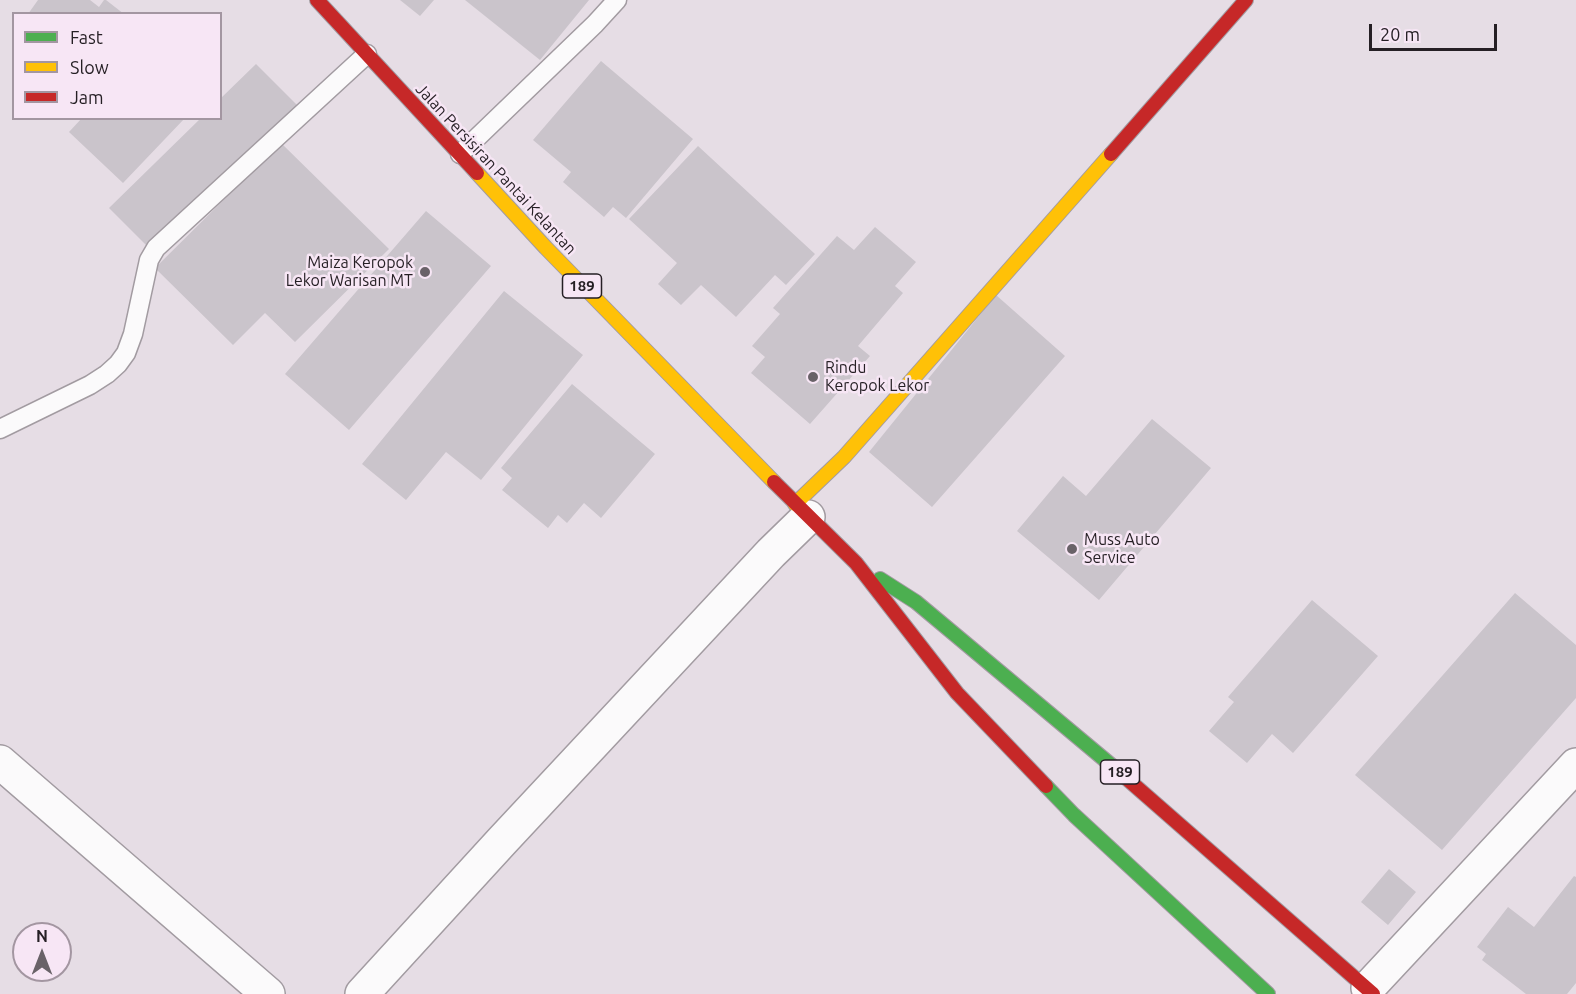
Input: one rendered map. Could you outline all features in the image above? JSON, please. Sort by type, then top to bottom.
[{"type":"main road","name":"Jalan Persisiran Pantai Kelantan","points":[[317,0],[546,248],[801,510],[856,563]]},
{"type":"main road","points":[[801,510],[844,457],[1246,0]]},
{"type":"main road","name":"189","points":[[856,563],[916,602],[1062,723],[1371,991]]},
{"type":"main road","name":"189","points":[[856,563],[957,693],[1077,818],[1268,994]]},
{"type":"street","points":[[362,994],[763,562],[801,510]]},
{"type":"street","points":[[0,762],[268,994]]},
{"type":"street","points":[[1371,991],[1576,765]]},
{"type":"lane","points":[[460,154],[617,0]]},
{"type":"lane","points":[[0,429],[90,385],[118,364],[126,353],[133,334],[149,260],[156,248],[367,54]]},
{"type":"building","points":[[38,0],[90,0],[99,7],[106,0],[121,12],[29,12]]},
{"type":"building","points":[[400,0],[434,0],[420,16]]},
{"type":"building","points":[[465,0],[589,0],[540,60]]},
{"type":"building","points":[[601,61],[693,139],[626,218],[613,207],[604,217],[563,182],[571,172],[533,140]]},
{"type":"building","points":[[256,64],[298,106],[151,250],[109,208],[199,120],[222,120],[222,97]]},
{"type":"building","points":[[80,120],[183,120],[123,183],[69,132]]},
{"type":"building","points":[[281,143],[389,249],[295,342],[265,313],[233,345],[155,268]]},
{"type":"building","points":[[698,146],[815,254],[786,285],[775,275],[736,317],[701,285],[681,305],[658,284],[677,263],[629,219]]},
{"type":"building","points":[[426,211],[491,266],[349,430],[285,374]]},
{"type":"building","points":[[875,227],[916,262],[895,286],[903,293],[858,346],[870,356],[810,424],[751,373],[765,357],[752,346],[780,314],[773,308],[837,236],[854,250]]},
{"type":"building","points":[[504,291],[583,355],[481,480],[446,452],[406,500],[362,464]]},
{"type":"building","points":[[996,295],[1065,356],[932,507],[869,452]]},
{"type":"building","points":[[572,384],[655,454],[601,518],[584,503],[567,523],[558,515],[548,528],[502,490],[512,478],[501,468]]},
{"type":"building","points":[[1152,419],[1211,468],[1099,600],[1017,531],[1063,476],[1086,496]]},
{"type":"building","points":[[1515,593],[1576,645],[1576,698],[1442,850],[1355,775]]},
{"type":"building","points":[[1312,600],[1378,656],[1293,753],[1272,734],[1247,763],[1209,731],[1234,702],[1228,697]]},
{"type":"building","points":[[1389,869],[1416,892],[1388,925],[1361,902]]},
{"type":"building","points":[[1574,876],[1576,877],[1576,983],[1567,994],[1526,994],[1482,960],[1486,954],[1477,947],[1508,907],[1534,927]]},
{"type":"traffic: fast","points":[[880,579],[916,602],[1117,770]]},
{"type":"traffic: fast","points":[[1046,786],[1074,815],[1268,994]]},
{"type":"traffic: slow","points":[[795,504],[844,457],[1111,154]]},
{"type":"traffic: slow","points":[[477,173],[546,248],[774,482]]},
{"type":"traffic: jam","points":[[317,0],[477,173]]},
{"type":"traffic: jam","points":[[1111,154],[1246,0]]},
{"type":"traffic: jam","points":[[774,482],[856,563],[957,693],[1046,786]]},
{"type":"traffic: jam","points":[[1117,770],[1373,994]]},
{"type":"place","name":"Maiza Keropok Lekor Warisan MT","points":[[425,272]]},
{"type":"place","name":"Rindu Keropok Lekor","points":[[813,377]]},
{"type":"place","name":"Muss Auto Service","points":[[1072,549]]}]
